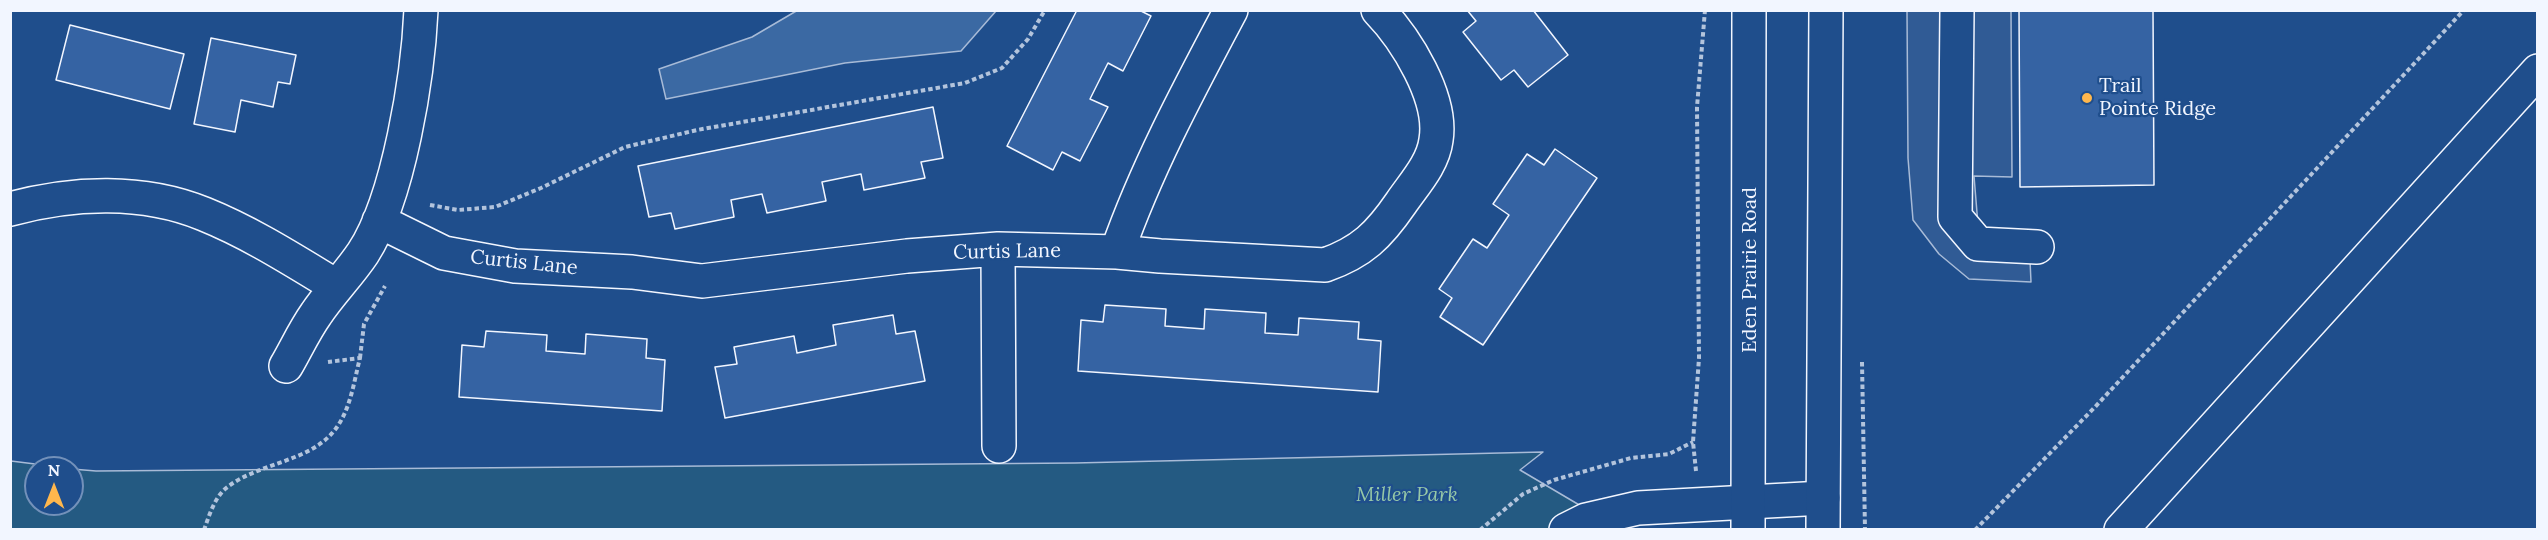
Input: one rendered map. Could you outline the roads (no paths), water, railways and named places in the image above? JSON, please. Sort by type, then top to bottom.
[{"type":"street","points":[[286,366],[314,317],[363,253],[379,221],[394,174],[411,99],[421,10]]},
{"type":"street","points":[[1117,252],[1134,202],[1170,124],[1232,10]]},
{"type":"street","name":"Curtis Lane","points":[[379,221],[444,253],[515,266],[632,272],[702,281],[908,256],[998,249],[1117,252],[1184,258],[1325,265],[1346,257],[1382,230],[1430,160],[1436,140],[1436,114],[1418,65],[1395,28],[1378,10]]},
{"type":"street","name":"Eden Prairie Road","points":[[1749,10],[1749,515]]},
{"type":"street","points":[[1566,530],[1586,520],[1638,508],[1749,515],[1823,514],[1826,10]]},
{"type":"street","points":[[1957,10],[1955,217],[1978,244],[2037,247]]},
{"type":"street","points":[[2121,530],[2538,71]]},
{"type":"street","points":[[10,209],[81,195],[144,198],[202,213],[260,240],[336,286]]},
{"type":"street","points":[[998,249],[999,446]]},
{"type":"place","name":"Trail Pointe Ridge","points":[[2087,98]]},
{"type":"park label","name":"Miller Park","points":[[1407,495]]}]
